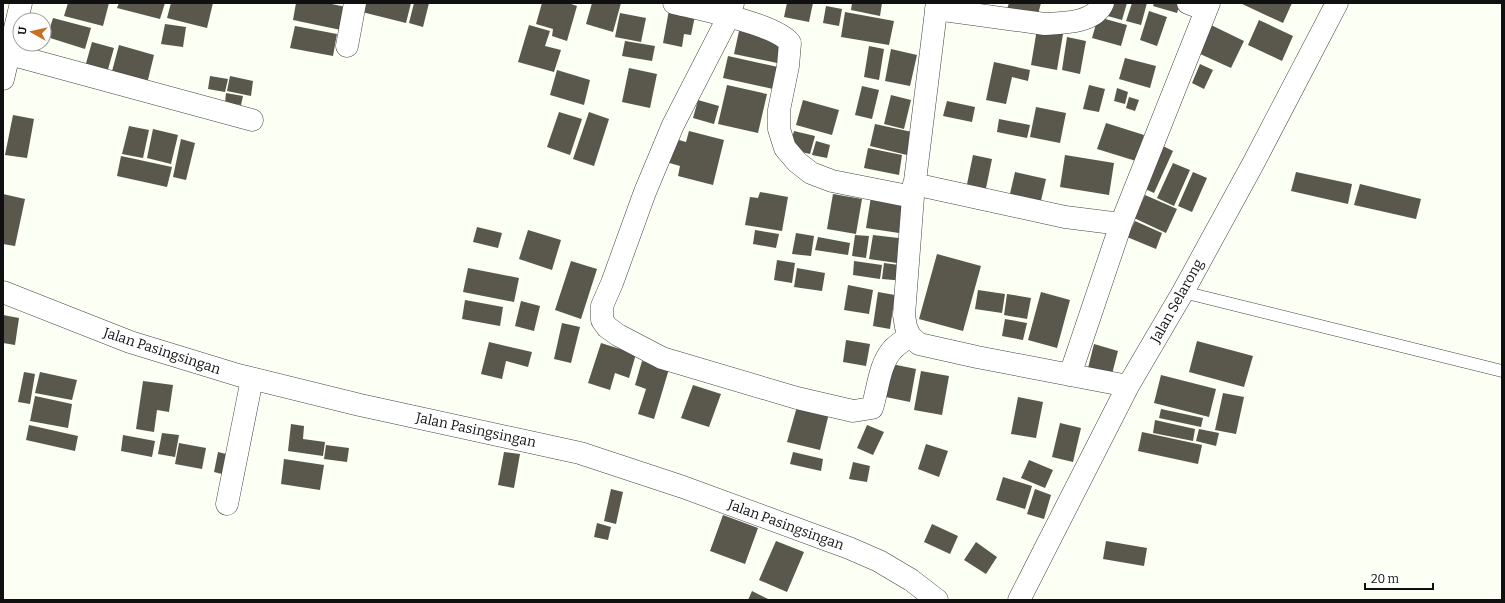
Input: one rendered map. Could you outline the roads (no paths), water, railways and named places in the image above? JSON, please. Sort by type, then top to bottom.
[{"type":"street","points":[[3,79],[20,3]]},
{"type":"street","points":[[347,46],[356,3]]},
{"type":"street","points":[[674,3],[731,10],[786,37],[790,43],[788,66],[779,110],[780,129],[785,148],[797,162],[811,173],[832,181],[914,191],[1065,217],[1121,224]]},
{"type":"street","points":[[1103,3],[1101,9],[1076,22],[1045,24],[936,6],[914,191],[904,315],[906,327],[910,336],[919,344],[977,357],[1128,386]]},
{"type":"street","name":"Jalan Selarong","points":[[1020,597],[1128,386],[1183,292],[1257,155],[1336,3]]},
{"type":"street","points":[[1070,375],[1121,224],[1201,5]]},
{"type":"street","points":[[731,10],[673,125],[645,192],[612,283],[602,306],[602,320],[607,327],[618,335],[662,358],[797,398],[853,411],[872,408],[877,394],[883,365],[892,350],[910,336]]},
{"type":"street","points":[[9,54],[252,120]]},
{"type":"street","name":"Jalan Pasingsingan","points":[[3,292],[130,342],[252,379],[360,405],[580,453],[683,487],[849,548],[892,568],[911,580],[937,600]]},
{"type":"street","points":[[228,504],[252,379]]},
{"type":"lane","points":[[1183,292],[1502,370]]}]
